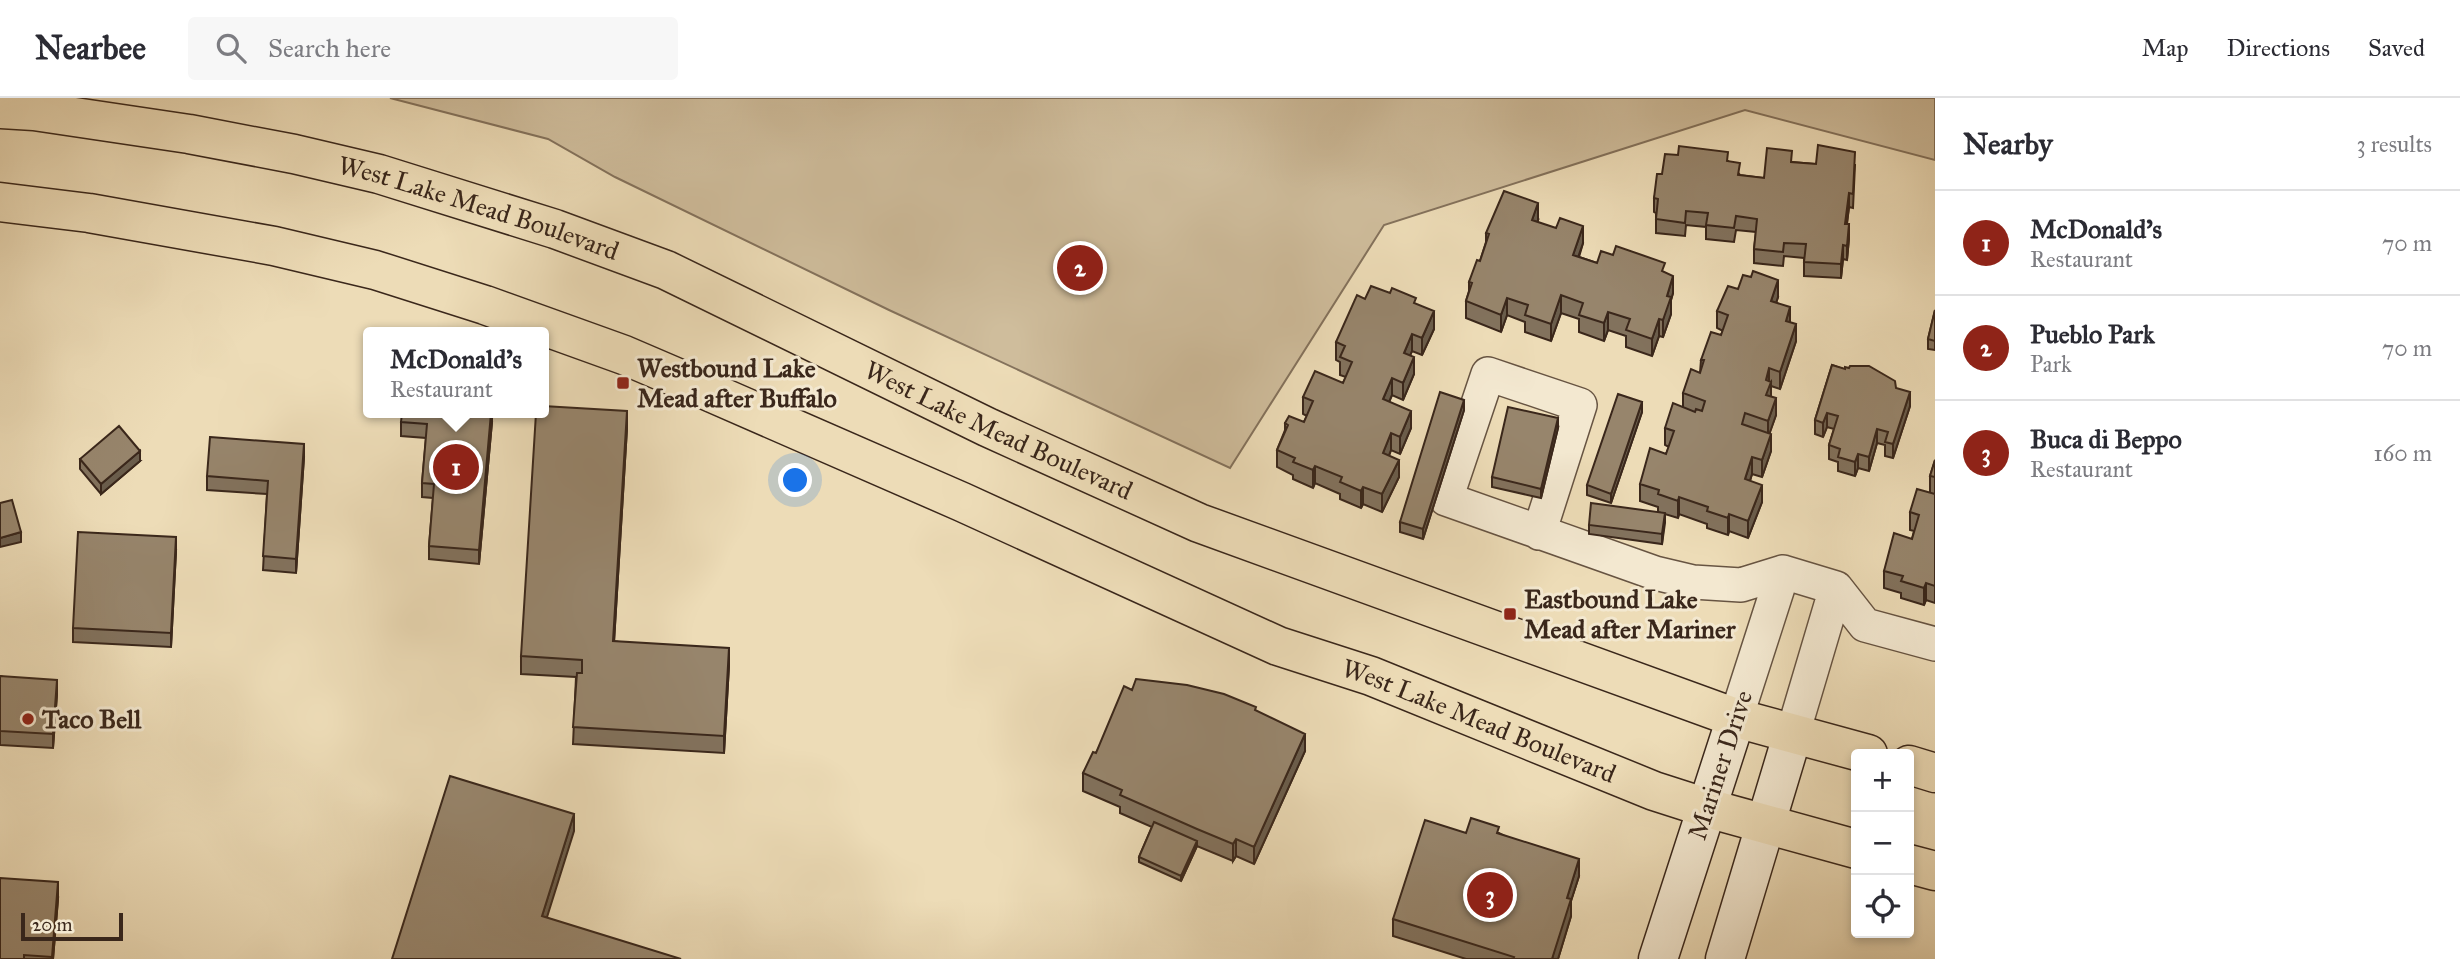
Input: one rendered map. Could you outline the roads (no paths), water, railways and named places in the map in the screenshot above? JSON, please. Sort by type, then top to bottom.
[{"type":"main road","name":"West Lake Mead Boulevard","points":[[17,106],[294,154],[379,174],[555,229],[666,270],[987,427],[1199,523],[1736,718],[1851,749]]},
{"type":"main road","name":"West Lake Mead Boulevard","points":[[0,202],[48,207],[274,246],[375,270],[546,327]]},
{"type":"main road","points":[[0,231],[48,207]]},
{"type":"main road","name":"West Lake Mead Boulevard","points":[[549,328],[624,355],[694,385],[962,502],[1278,646],[1371,676],[1654,791],[1851,848]]},
{"type":"main road","points":[[1914,767],[1935,773]]},
{"type":"main road","points":[[1914,865],[1935,871]]},
{"type":"street","points":[[1539,533],[1580,405],[1488,374],[1446,499],[1539,533],[1655,573],[1693,582],[1741,585],[1783,572],[1836,587],[1865,625],[1935,644]]},
{"type":"street","name":"Mariner Drive","points":[[1658,959],[1783,572]]},
{"type":"street","points":[[1725,959],[1836,587]]},
{"type":"place","name":"Pueblo Park","points":[[1080,268]]},
{"type":"place","name":"Westbound Lake Mead after Buffalo","points":[[623,383]]},
{"type":"place","name":"McDonald's","points":[[456,467]]},
{"type":"place","name":"Eastbound Lake Mead after Mariner","points":[[1510,614]]},
{"type":"place","name":"Taco Bell","points":[[28,719]]},
{"type":"place","name":"Buca di Beppo","points":[[1490,895]]}]
